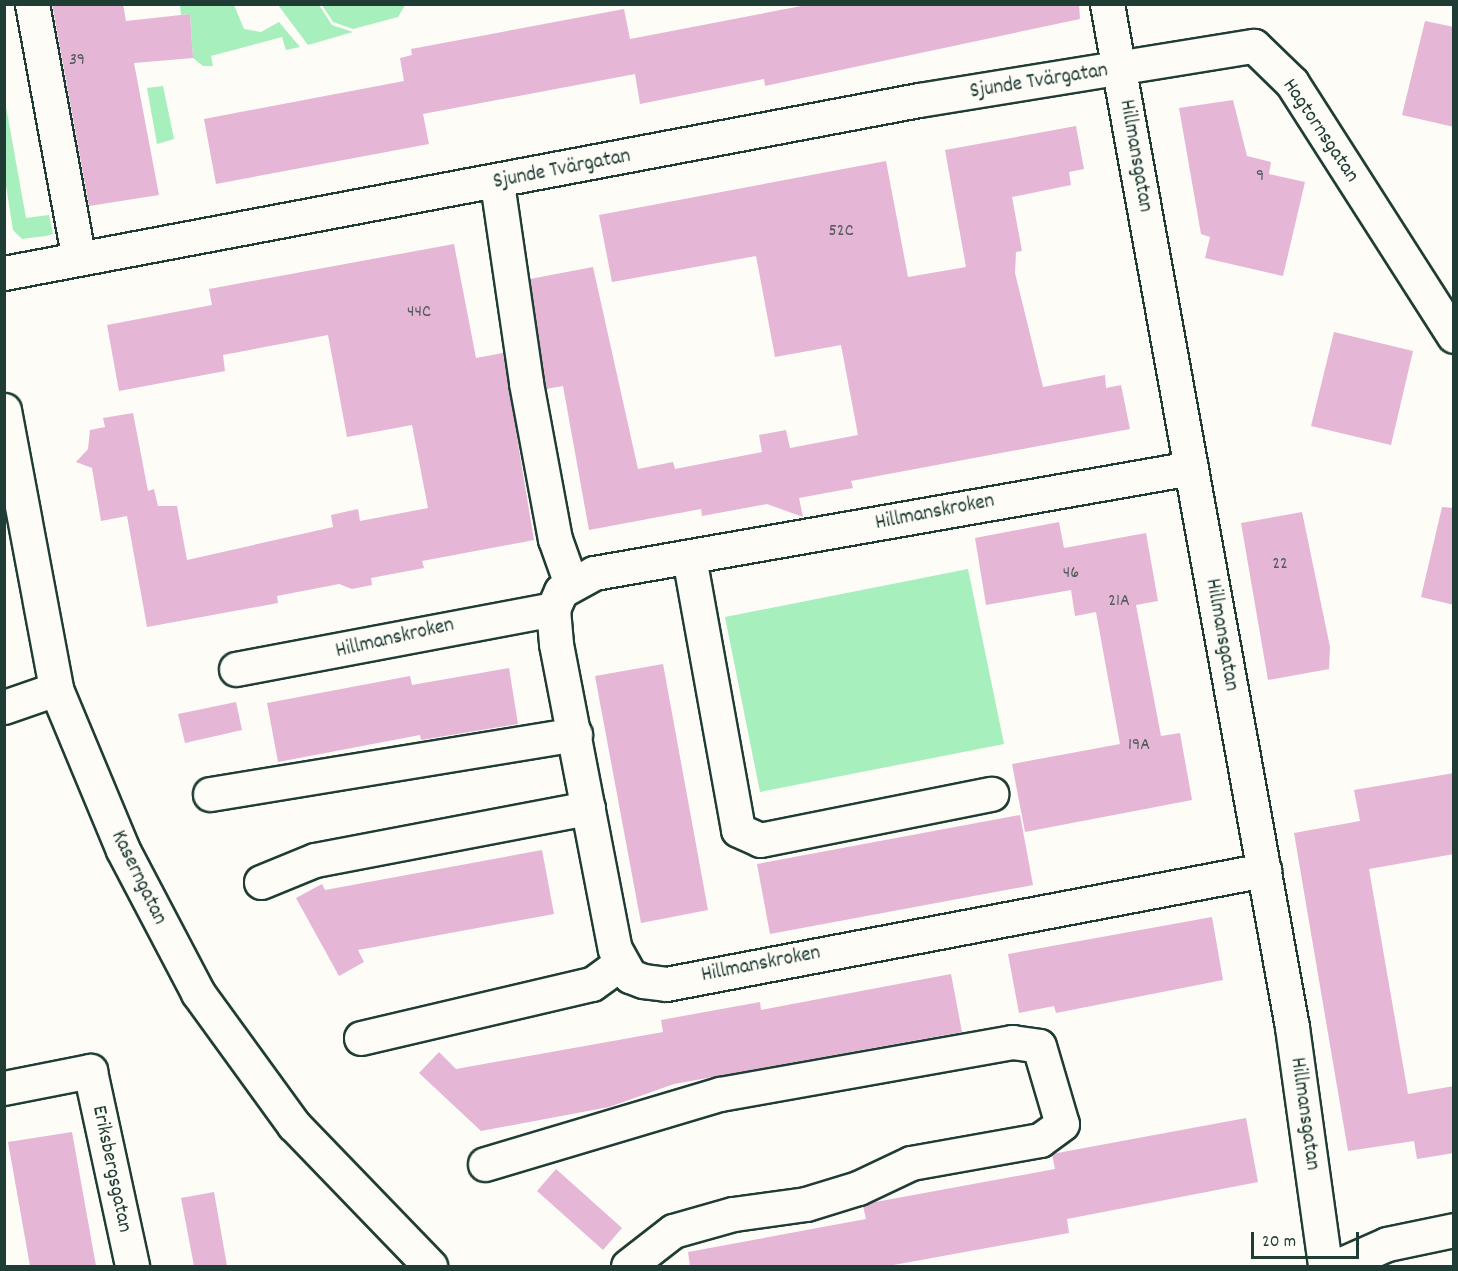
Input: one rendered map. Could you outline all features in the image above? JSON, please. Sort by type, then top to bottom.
[{"type":"street","points":[[32,4],[80,259]]},
{"type":"street","name":"Hillmansgatan","points":[[1107,4],[1292,1026],[1325,1266]]},
{"type":"street","name":"Hagtornsgatan","points":[[1119,70],[1254,46],[1292,83],[1454,336]]},
{"type":"street","name":"Sjunde Tvärgatan","points":[[4,273],[497,183],[919,100],[1119,70]]},
{"type":"street","points":[[361,1038],[592,984],[621,963],[588,808],[575,734],[555,539],[526,383],[497,183]]},
{"type":"street","name":"Kaserngatan","points":[[4,410],[56,689],[123,850],[198,993],[294,1125],[430,1266]]},
{"type":"street","name":"Hillmanskroken","points":[[236,669],[562,596],[594,573],[1191,468]]},
{"type":"street","points":[[689,557],[738,830],[760,840],[991,794]]},
{"type":"street","points":[[4,707],[56,689]]},
{"type":"street","points":[[210,794],[575,734]]},
{"type":"street","points":[[261,882],[315,860],[588,808]]},
{"type":"street","name":"Hillmanskroken","points":[[621,963],[630,976],[666,984],[1264,870]]},
{"type":"street","points":[[485,1164],[720,1094],[1012,1042],[1039,1046],[1062,1124],[1040,1140],[911,1163],[858,1188],[806,1204],[733,1214],[674,1231],[628,1266]]},
{"type":"street","name":"Eriksbergsgatan","points":[[4,1088],[90,1071],[132,1266]]},
{"type":"street","points":[[1337,1266],[1387,1244],[1454,1230]]},
{"type":"green space","points":[[180,5],[234,5],[244,29],[261,32],[279,22],[300,47],[286,50],[282,37],[211,56],[213,66],[203,66],[193,58],[190,14],[181,15]]},
{"type":"green space","points":[[278,5],[319,5],[332,25],[353,32],[308,45]]},
{"type":"green space","points":[[322,5],[405,5],[398,17],[353,29],[333,22]]},
{"type":"green space","points":[[163,86],[174,139],[157,144],[147,88]]},
{"type":"green space","points":[[5,101],[26,218],[49,215],[53,234],[22,239],[13,230],[5,179]]},
{"type":"green space","points":[[968,569],[1004,744],[760,792],[725,617]]},
{"type":"building","points":[[52,4],[123,4],[126,21],[190,14],[193,58],[134,63],[159,195],[89,206]]},
{"type":"building","points":[[812,4],[1079,4],[1080,19],[765,86],[764,79],[640,104],[635,74],[423,114],[429,144],[216,184],[204,119],[404,81],[400,58],[412,55],[411,49],[624,9],[630,39]]},
{"type":"building","points":[[1425,21],[1454,27],[1454,127],[1402,115]]},
{"type":"building","points":[[1233,100],[1247,156],[1271,162],[1269,174],[1305,182],[1283,276],[1205,258],[1210,237],[1201,234],[1179,108]]},
{"type":"building","points":[[1076,126],[1084,169],[1069,172],[1071,185],[1012,197],[1022,251],[1016,252],[1015,273],[1043,387],[1105,375],[1106,388],[1121,385],[1130,429],[851,481],[853,488],[799,498],[803,517],[767,504],[702,516],[701,509],[589,530],[563,386],[546,389],[530,279],[593,267],[638,469],[673,462],[675,469],[762,452],[759,435],[786,430],[790,448],[858,435],[841,345],[775,357],[756,256],[612,282],[599,215],[886,161],[908,277],[966,267],[945,150]]},
{"type":"building","points":[[454,244],[476,358],[503,353],[534,540],[422,561],[424,568],[371,578],[372,585],[352,589],[339,584],[277,596],[278,603],[147,627],[127,516],[101,521],[92,468],[76,462],[88,449],[90,430],[105,427],[103,418],[133,413],[148,491],[154,489],[158,506],[177,506],[187,560],[333,527],[331,515],[358,509],[360,521],[428,508],[412,425],[347,437],[328,335],[223,355],[225,371],[119,391],[107,325],[212,305],[209,289]]},
{"type":"building","points":[[1334,332],[1413,351],[1391,445],[1311,426]]},
{"type":"building","points":[[1442,507],[1454,508],[1454,605],[1421,597]]},
{"type":"building","points":[[1302,512],[1330,647],[1329,669],[1268,680],[1241,523]]},
{"type":"building","points":[[1059,522],[1064,548],[1146,533],[1158,601],[1136,605],[1161,736],[1180,733],[1192,800],[1025,832],[1012,764],[1120,744],[1096,612],[1075,616],[1071,590],[986,605],[975,538]]},
{"type":"building","points":[[663,664],[708,910],[641,923],[595,676]]},
{"type":"building","points":[[509,668],[518,724],[421,740],[420,735],[278,762],[267,703],[410,676],[412,685]]},
{"type":"building","points":[[236,702],[242,730],[185,743],[178,714]]},
{"type":"building","points":[[1454,773],[1454,854],[1369,869],[1408,1094],[1454,1086],[1454,1153],[1417,1159],[1414,1141],[1348,1151],[1294,833],[1360,821],[1354,790]]},
{"type":"building","points":[[1020,815],[1033,885],[770,934],[757,864]]},
{"type":"building","points":[[542,850],[554,914],[358,950],[364,962],[339,976],[296,898],[322,884],[325,890]]},
{"type":"building","points":[[1212,917],[1223,980],[1056,1013],[1054,1006],[1019,1013],[1008,954]]},
{"type":"building","points":[[951,974],[962,1032],[674,1084],[609,1107],[481,1131],[419,1073],[439,1052],[456,1069],[663,1032],[661,1020],[760,1002],[761,1010]]},
{"type":"building","points":[[1246,1118],[1258,1182],[1067,1219],[1069,1233],[888,1266],[690,1266],[688,1252],[866,1219],[863,1206],[870,1203],[1055,1169],[1052,1154]]},
{"type":"building","points":[[72,1132],[96,1266],[30,1266],[8,1142]]},
{"type":"building","points":[[556,1169],[622,1228],[603,1250],[537,1191]]},
{"type":"building","points":[[214,1192],[227,1266],[194,1266],[181,1198]]}]
